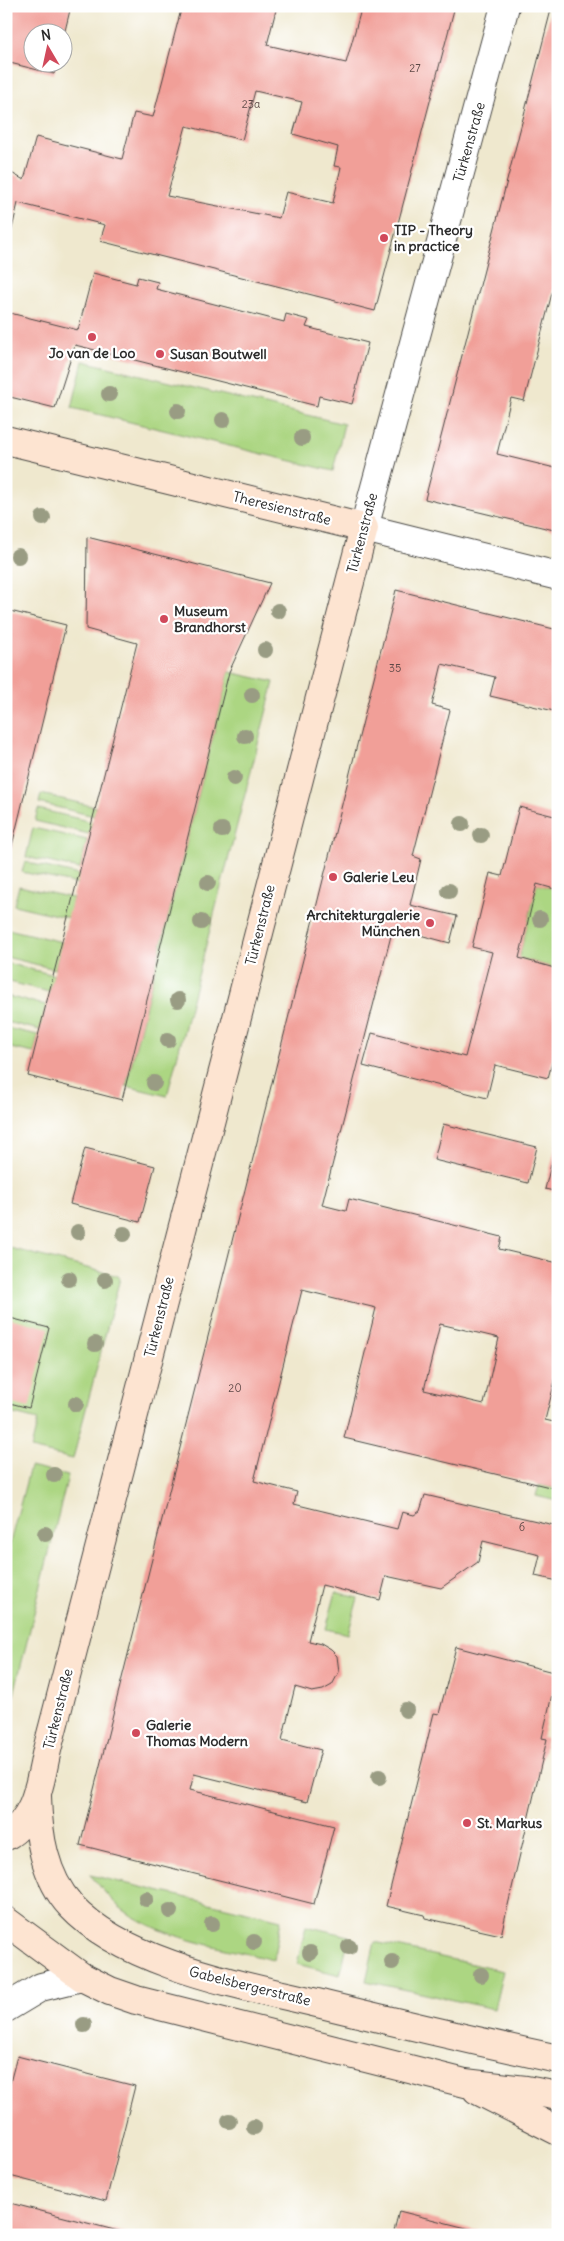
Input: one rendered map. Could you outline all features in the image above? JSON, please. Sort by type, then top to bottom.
[{"type":"main road","name":"Theresienstraße","points":[[6,440],[364,528]]},
{"type":"main road","name":"Türkenstraße","points":[[6,1836],[19,1826],[37,1796],[364,528]]},
{"type":"main road","name":"Gabelsbergerstraße","points":[[37,1796],[38,1821],[43,1848],[57,1888],[81,1916],[98,1929],[140,1952],[182,1969],[558,2059]]},
{"type":"main road","points":[[6,1921],[82,1977],[110,1991],[136,2000],[465,2083],[526,2090],[558,2096]]},
{"type":"main road","points":[[465,2083],[558,2131]]},
{"type":"street","name":"Türkenstraße","points":[[364,528],[505,6]]},
{"type":"street","name":"Theresienstraße","points":[[364,528],[558,576]]},
{"type":"street","points":[[6,2008],[42,1987],[82,1977]]},
{"type":"green space","points":[[83,361],[344,424],[333,471],[72,408]]},
{"type":"green space","points":[[229,672],[274,682],[167,1096],[126,1086]]},
{"type":"green space","points":[[41,794],[96,807],[94,816],[39,803]]},
{"type":"green space","points":[[38,809],[92,822],[89,834],[35,821]]},
{"type":"green space","points":[[33,828],[87,840],[80,869],[26,857]]},
{"type":"green space","points":[[25,862],[79,875],[77,884],[22,872]]},
{"type":"green space","points":[[537,884],[558,890],[558,969],[519,958]]},
{"type":"green space","points":[[19,886],[73,898],[69,918],[14,905]]},
{"type":"green space","points":[[8,929],[62,942],[55,969],[6,957]]},
{"type":"green space","points":[[6,963],[54,975],[49,992],[6,981]]},
{"type":"green space","points":[[6,996],[46,1005],[40,1030],[6,1022]]},
{"type":"green space","points":[[6,1028],[38,1035],[34,1053],[6,1047]]},
{"type":"green space","points":[[6,1247],[120,1278],[73,1459],[31,1449],[38,1420],[6,1412]]},
{"type":"green space","points":[[30,1467],[68,1476],[6,1726],[6,1558]]},
{"type":"green space","points":[[539,1485],[558,1489],[558,1501],[536,1496]]},
{"type":"green space","points":[[336,1592],[358,1598],[348,1634],[326,1629]]},
{"type":"green space","points":[[90,1875],[281,1920],[273,1960],[190,1940],[149,1925],[116,1904]]},
{"type":"green space","points":[[306,1926],[349,1936],[340,1975],[297,1964]]},
{"type":"green space","points":[[375,1942],[503,1971],[494,2009],[366,1981]]},
{"type":"building","points":[[6,6],[71,6],[67,22],[22,22],[22,66],[6,62]]},
{"type":"building","points":[[182,6],[277,6],[267,45],[346,63],[362,6],[455,6],[375,311],[100,241],[105,225],[18,203],[8,246],[6,245],[6,170],[24,180],[36,137],[122,159],[134,113],[153,117]],"holes":[[[255,91],[302,102],[293,134],[338,147],[334,166],[341,167],[333,203],[286,192],[279,218],[167,196],[186,126],[242,140]]]},
{"type":"building","points":[[552,6],[558,6],[558,270],[524,401],[511,398],[497,454],[555,468],[558,459],[558,531],[425,499]]},
{"type":"building","points":[[93,273],[136,284],[138,277],[158,282],[156,289],[284,322],[286,314],[309,320],[306,327],[368,343],[352,404],[319,396],[317,406],[75,345],[55,408],[6,396],[6,312],[78,330]]},
{"type":"building","points":[[87,537],[270,583],[229,672],[122,1100],[28,1076],[137,643],[86,629]]},
{"type":"building","points":[[396,590],[558,630],[558,712],[490,696],[495,677],[442,664],[432,705],[450,710],[413,856],[421,859],[410,905],[457,916],[450,943],[393,928],[322,1205],[346,1211],[349,1199],[502,1237],[499,1249],[558,1263],[558,1343],[555,1351],[558,1352],[558,1369],[545,1420],[558,1423],[558,1489],[344,1438],[376,1308],[302,1290],[254,1481],[297,1492],[294,1504],[397,1529],[402,1512],[414,1515],[420,1511],[425,1495],[558,1526],[558,1581],[535,1576],[540,1555],[483,1541],[478,1562],[441,1588],[386,1576],[380,1600],[322,1585],[308,1641],[321,1644],[337,1656],[339,1672],[332,1685],[323,1690],[312,1692],[295,1687],[282,1740],[321,1750],[307,1802],[194,1774],[190,1790],[334,1826],[314,1904],[80,1845]],"holes":[[[440,1324],[499,1338],[484,1404],[424,1390]]]},
{"type":"building","points":[[6,610],[66,625],[7,866],[6,866]]},
{"type":"building","points":[[519,807],[558,817],[558,890],[537,884],[519,958],[558,969],[558,1040],[548,1078],[495,1065],[487,1098],[363,1066],[372,1033],[465,1057],[492,952],[472,947],[490,873],[502,876]]},
{"type":"building","points":[[443,1124],[537,1147],[528,1183],[434,1160]]},
{"type":"building","points":[[558,1141],[558,1192],[545,1189]]},
{"type":"building","points":[[85,1148],[155,1166],[140,1222],[70,1204]]},
{"type":"building","points":[[6,1317],[49,1328],[29,1408],[6,1402]]},
{"type":"building","name":"St. Markus","points":[[456,1647],[557,1673],[542,1738],[547,1739],[501,1935],[425,1918],[424,1915],[386,1906],[434,1713],[439,1714]]},
{"type":"building","points":[[17,2056],[135,2086],[106,2201],[6,2175],[6,2098]]},
{"type":"building","points":[[6,2202],[130,2234],[130,2235],[6,2235]]},
{"type":"building","points":[[399,2211],[490,2234],[490,2235],[393,2235]]},
{"type":"place","name":"TIP - Theory in practice","points":[[384,238]]},
{"type":"place","name":"Jo van de Loo","points":[[92,337]]},
{"type":"place","name":"Susan Boutwell","points":[[160,354]]},
{"type":"place","name":"Museum Brandhorst","points":[[164,619]]},
{"type":"place","name":"Galerie Leu","points":[[333,877]]},
{"type":"place","name":"Architekturgalerie München","points":[[430,923]]},
{"type":"place","name":"Galerie Thomas Modern","points":[[136,1733]]},
{"type":"place","name":"St. Markus","points":[[467,1823]]}]
